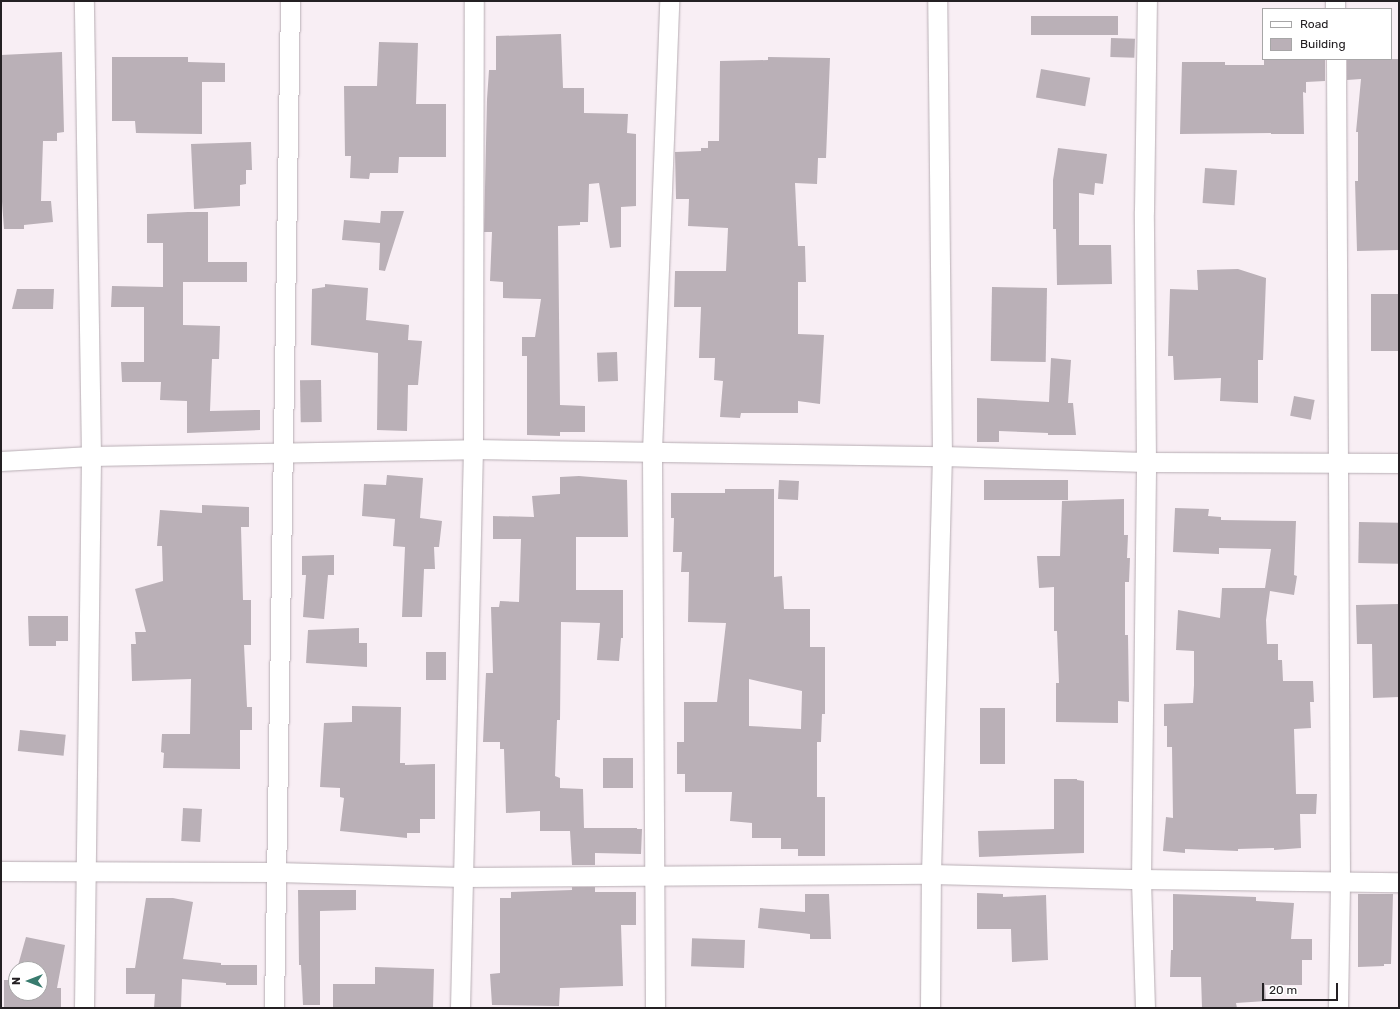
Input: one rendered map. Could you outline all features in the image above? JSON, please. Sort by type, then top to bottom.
[{"type":"street","points":[[84,1],[91,456],[84,1008]]},
{"type":"street","points":[[274,1008],[290,1]]},
{"type":"street","points":[[460,1008],[474,449],[474,1]]},
{"type":"street","points":[[655,1008],[652,451],[669,1]]},
{"type":"street","points":[[930,1008],[931,874],[942,456],[937,1]]},
{"type":"street","points":[[1145,1008],[1141,879],[1146,462],[1144,211],[1147,1]]},
{"type":"street","points":[[1336,60],[1340,882],[1338,1008]]},
{"type":"street","points":[[1,461],[91,456],[282,454],[474,449],[942,456],[1146,462],[1399,463]]},
{"type":"street","points":[[1,871],[276,872],[464,877],[931,874],[1141,879],[1399,882]]},
{"type":"building","points":[[1031,16],[1118,16],[1118,35],[1031,35]]},
{"type":"building","points":[[561,34],[563,88],[584,88],[584,113],[628,114],[627,133],[636,134],[636,206],[621,207],[621,247],[610,248],[599,183],[589,184],[588,222],[580,222],[580,225],[558,226],[560,405],[585,406],[585,432],[560,432],[560,436],[527,435],[527,356],[522,356],[522,337],[535,337],[541,299],[503,298],[503,282],[490,281],[492,232],[484,232],[489,70],[496,70],[496,36]]},
{"type":"building","points":[[1111,38],[1135,39],[1134,58],[1110,57]]},
{"type":"building","points":[[379,42],[418,43],[416,104],[446,104],[446,157],[399,157],[398,173],[370,173],[369,179],[350,178],[351,156],[345,156],[344,86],[377,86]]},
{"type":"building","points":[[62,52],[64,132],[57,133],[57,141],[43,141],[41,201],[51,201],[53,222],[24,225],[24,229],[4,229],[1,188],[1,55]]},
{"type":"building","points":[[112,57],[188,57],[188,62],[225,63],[225,82],[202,82],[202,134],[136,133],[135,121],[112,121]]},
{"type":"building","points":[[768,57],[830,58],[826,158],[818,158],[817,184],[795,183],[798,246],[805,246],[806,282],[798,282],[798,334],[824,335],[820,404],[798,401],[798,413],[741,413],[740,418],[720,417],[723,381],[714,380],[715,358],[699,358],[701,307],[674,307],[675,271],[726,271],[728,228],[688,226],[689,199],[676,199],[675,152],[701,151],[701,148],[708,148],[708,141],[719,141],[720,61],[768,60]]},
{"type":"building","points":[[1399,59],[1399,250],[1357,251],[1355,181],[1358,181],[1358,132],[1356,132],[1361,79],[1347,80],[1347,60]]},
{"type":"building","points":[[1264,60],[1325,60],[1325,81],[1306,82],[1306,93],[1303,92],[1304,134],[1180,134],[1182,62],[1225,62],[1225,65],[1264,65]]},
{"type":"building","points":[[1041,69],[1090,78],[1085,106],[1036,98]]},
{"type":"building","points":[[251,142],[252,170],[246,170],[246,184],[240,185],[240,206],[194,209],[191,144]]},
{"type":"building","points":[[1058,148],[1107,154],[1103,184],[1095,183],[1094,195],[1079,193],[1079,245],[1111,245],[1112,284],[1057,285],[1056,229],[1053,229],[1053,180]]},
{"type":"building","points":[[1205,168],[1237,170],[1234,205],[1203,203]]},
{"type":"building","points":[[381,211],[404,211],[385,271],[379,270],[380,243],[342,240],[344,220],[380,223]]},
{"type":"building","points":[[208,212],[208,262],[247,262],[247,282],[183,282],[183,325],[220,326],[219,359],[212,359],[210,411],[260,410],[260,430],[187,433],[187,401],[160,400],[161,382],[122,382],[121,362],[144,362],[144,307],[111,307],[112,286],[163,287],[163,243],[147,243],[147,214]]},
{"type":"building","points":[[1238,269],[1266,278],[1263,360],[1258,360],[1258,403],[1220,401],[1221,378],[1174,380],[1173,356],[1168,356],[1170,289],[1198,290],[1197,270]]},
{"type":"building","points":[[325,284],[368,288],[366,320],[409,325],[408,340],[422,341],[418,385],[408,385],[407,431],[377,430],[378,353],[311,345],[312,289],[325,287]]},
{"type":"building","points":[[992,287],[1047,288],[1046,362],[991,361]]},
{"type":"building","points":[[17,289],[54,289],[53,309],[12,309]]},
{"type":"building","points":[[1371,294],[1399,294],[1399,351],[1371,351]]},
{"type":"building","points":[[617,352],[618,381],[598,382],[597,353]]},
{"type":"building","points":[[1051,358],[1071,360],[1068,403],[1073,403],[1076,435],[1048,435],[1048,433],[999,431],[999,442],[977,442],[977,398],[1049,402]]},
{"type":"building","points":[[300,380],[321,380],[322,422],[301,422]]},
{"type":"building","points":[[1294,396],[1315,400],[1311,420],[1290,416]]},
{"type":"building","points":[[387,475],[423,478],[420,518],[442,521],[439,547],[434,547],[435,569],[424,569],[422,617],[402,617],[405,547],[393,546],[395,519],[362,516],[364,484],[386,485]]},
{"type":"building","points":[[579,476],[627,480],[628,537],[576,537],[576,590],[623,590],[623,638],[621,638],[619,661],[597,660],[600,623],[561,622],[560,720],[557,720],[555,776],[560,778],[560,788],[583,789],[584,828],[642,829],[641,854],[595,853],[595,865],[572,865],[570,831],[540,831],[540,811],[506,813],[504,749],[500,749],[500,742],[483,742],[486,673],[493,673],[491,607],[499,607],[500,601],[519,602],[521,539],[493,539],[493,516],[534,517],[532,496],[560,494],[560,477]]},
{"type":"building","points":[[779,480],[799,481],[798,500],[778,499]]},
{"type":"building","points":[[984,480],[1068,480],[1068,500],[984,500]]},
{"type":"building","points":[[725,489],[774,489],[774,577],[782,576],[784,609],[810,609],[810,647],[825,647],[825,714],[822,714],[821,742],[817,742],[817,797],[825,797],[825,856],[798,856],[798,849],[781,849],[781,838],[752,838],[752,823],[730,821],[732,792],[685,792],[685,774],[677,774],[677,742],[684,742],[684,702],[717,702],[726,623],[688,622],[689,572],[681,572],[682,552],[673,552],[674,518],[671,518],[671,493],[725,493]],"holes":[[[749,679],[802,691],[801,729],[749,726]]]},
{"type":"building","points":[[1124,499],[1124,535],[1128,535],[1127,558],[1130,558],[1129,582],[1125,582],[1125,635],[1128,635],[1129,702],[1118,701],[1118,723],[1056,722],[1056,683],[1059,683],[1057,631],[1054,631],[1054,587],[1039,588],[1037,556],[1060,556],[1062,501]]},
{"type":"building","points":[[202,505],[249,507],[249,527],[241,527],[243,600],[251,600],[251,645],[244,645],[247,707],[252,707],[252,730],[240,730],[240,769],[163,768],[164,753],[161,752],[162,734],[190,734],[191,679],[132,681],[131,644],[136,644],[135,632],[146,632],[135,589],[163,581],[162,546],[157,546],[160,510],[202,513]]},
{"type":"building","points":[[1175,508],[1209,509],[1208,516],[1221,517],[1221,520],[1296,521],[1294,575],[1297,576],[1294,595],[1270,591],[1266,620],[1267,644],[1278,644],[1278,660],[1282,660],[1283,681],[1313,681],[1314,702],[1310,702],[1311,728],[1294,729],[1296,794],[1317,794],[1316,814],[1300,814],[1301,848],[1274,850],[1274,848],[1238,849],[1238,851],[1185,849],[1185,853],[1163,851],[1166,817],[1173,818],[1172,747],[1167,747],[1167,726],[1164,726],[1164,704],[1193,703],[1194,651],[1176,650],[1178,610],[1220,618],[1222,588],[1265,588],[1271,549],[1219,548],[1219,554],[1173,552]]},
{"type":"building","points":[[1359,522],[1399,523],[1398,564],[1358,563]]},
{"type":"building","points":[[334,555],[334,575],[328,575],[324,619],[303,617],[306,575],[302,575],[302,556]]},
{"type":"building","points":[[1399,604],[1399,697],[1373,698],[1372,644],[1357,644],[1356,605]]},
{"type":"building","points":[[28,616],[68,616],[68,641],[56,641],[56,646],[29,646]]},
{"type":"building","points":[[359,628],[359,643],[367,643],[367,667],[306,663],[308,630]]},
{"type":"building","points":[[426,652],[446,652],[446,680],[426,680]]},
{"type":"building","points":[[352,706],[401,707],[400,763],[405,763],[405,765],[435,764],[435,819],[420,819],[420,833],[407,833],[407,838],[340,831],[344,798],[340,797],[340,788],[320,787],[324,723],[352,722]]},
{"type":"building","points":[[980,708],[1005,708],[1005,764],[980,764]]},
{"type":"building","points":[[20,730],[66,735],[64,756],[18,751]]},
{"type":"building","points":[[603,758],[633,758],[633,788],[603,788]]},
{"type":"building","points":[[1054,779],[1077,779],[1084,781],[1084,853],[979,857],[978,831],[1054,829]]},
{"type":"building","points":[[183,808],[202,809],[200,842],[181,841]]},
{"type":"building","points":[[572,887],[595,887],[595,892],[636,892],[636,925],[621,925],[623,986],[560,988],[559,1006],[492,1005],[490,974],[500,973],[500,898],[511,898],[511,892],[572,890]]},
{"type":"building","points":[[298,890],[356,890],[356,910],[320,911],[320,1005],[303,1005],[301,965],[299,965]]},
{"type":"building","points":[[977,893],[1003,894],[1003,897],[1046,895],[1048,960],[1012,962],[1011,929],[977,929]]},
{"type":"building","points":[[805,894],[829,894],[831,939],[810,939],[810,934],[758,928],[760,908],[805,912]]},
{"type":"building","points":[[1173,894],[1256,897],[1256,901],[1294,903],[1291,939],[1312,939],[1312,960],[1302,960],[1302,985],[1265,985],[1266,1001],[1236,1003],[1237,1008],[1202,1008],[1201,977],[1170,977],[1171,950],[1173,950]]},
{"type":"building","points":[[1358,894],[1393,894],[1391,964],[1384,964],[1384,966],[1358,967]]},
{"type":"building","points":[[146,898],[173,898],[193,902],[183,959],[221,963],[221,965],[257,965],[257,985],[226,985],[226,983],[182,979],[181,1008],[154,1008],[155,994],[126,994],[126,968],[135,968]]},
{"type":"building","points":[[26,937],[65,945],[57,988],[61,988],[61,1008],[4,1008],[4,980],[8,980],[8,1001],[48,1001],[48,961],[19,961]]},
{"type":"building","points":[[692,938],[745,940],[744,968],[691,966]]},
{"type":"building","points":[[375,967],[434,969],[433,1008],[333,1008],[333,984],[375,984]]}]
